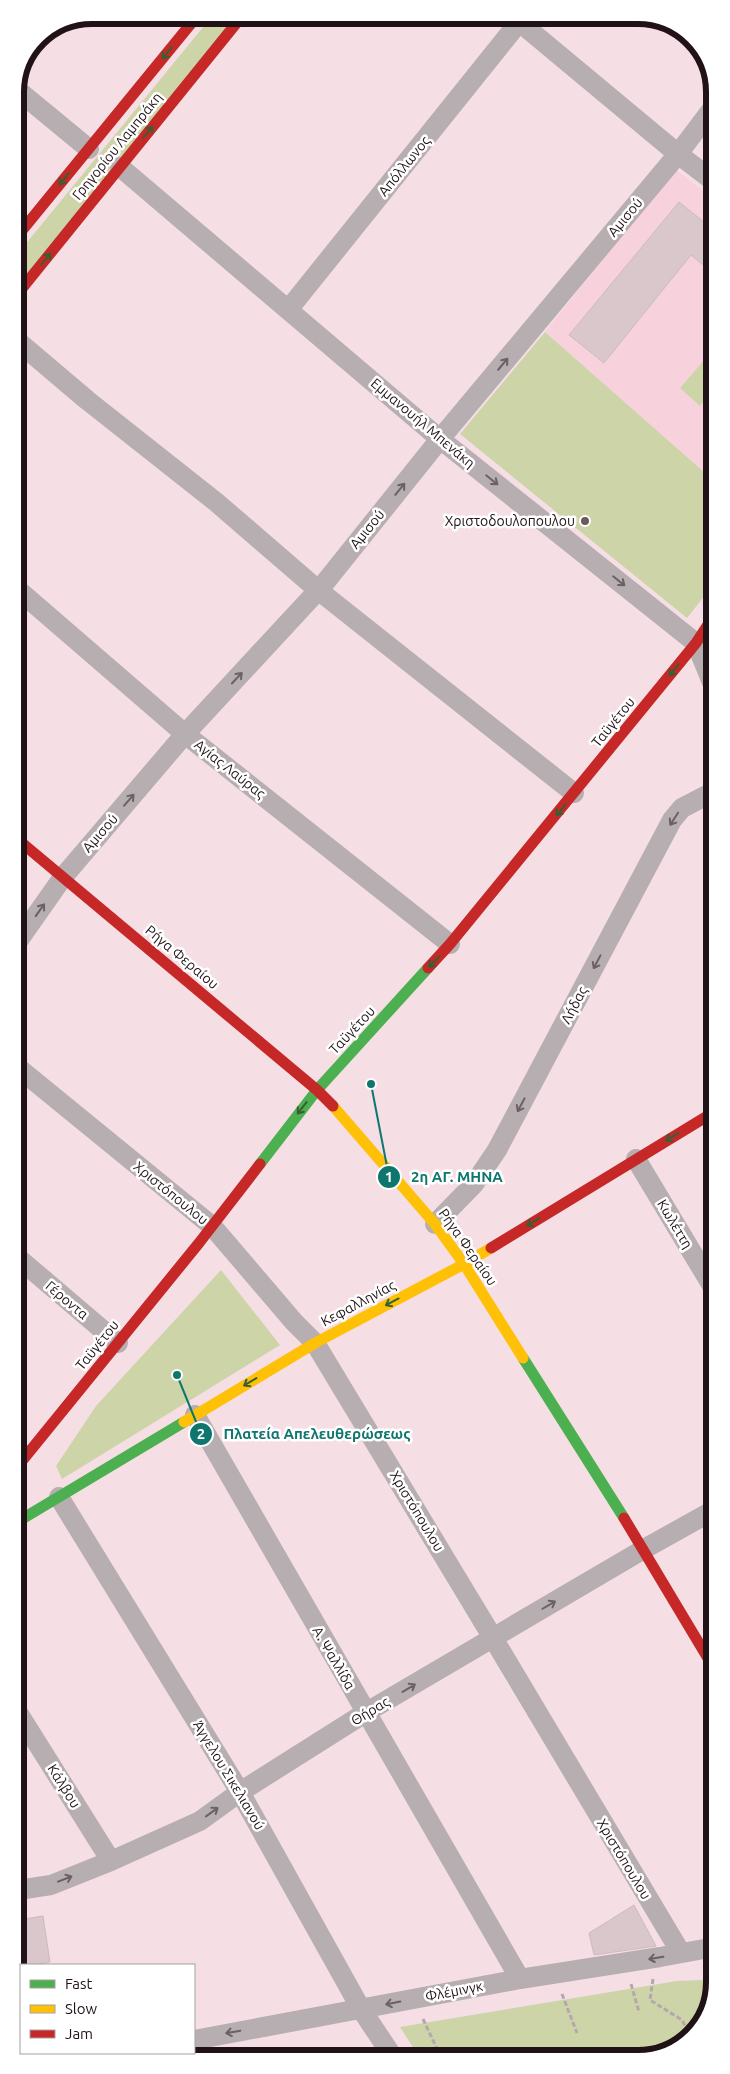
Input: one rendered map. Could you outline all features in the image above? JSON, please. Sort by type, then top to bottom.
[{"type":"street","name":"Γρηγορίου Λαμπράκη","points":[[24,228],[191,24]]},
{"type":"street","name":"Γρηγορίου Λαμπράκη","points":[[24,285],[236,24]]},
{"type":"street","name":"Απόλλωνος","points":[[288,310],[510,24]]},
{"type":"street","points":[[522,24],[706,175]]},
{"type":"street","points":[[24,96],[88,149]]},
{"type":"street","name":"Αμισού","points":[[24,933],[63,877],[185,734],[318,590],[440,439],[678,154],[706,117]]},
{"type":"street","name":"Εμμανουήλ Μπενάκη","points":[[120,167],[440,439],[696,643],[706,668]]},
{"type":"street","points":[[24,346],[87,400],[216,502],[318,590],[574,793]]},
{"type":"street","name":"Αγίας Λαύρας","points":[[24,595],[185,734],[450,944]]},
{"type":"street","name":"Ταϋγέτου","points":[[24,1454],[118,1343],[212,1226],[317,1090],[450,944],[696,643],[706,628]]},
{"type":"street","name":"Λήδας","points":[[435,1224],[474,1184],[497,1150],[672,820],[682,808],[706,796]]},
{"type":"street","name":"Ρήγα Φεραίου","points":[[24,845],[317,1090],[343,1115],[435,1224],[464,1264],[644,1549],[706,1656]]},
{"type":"street","name":"Χριστόπουλου","points":[[24,1073],[212,1226],[294,1322],[315,1343],[680,1953]]},
{"type":"street","name":"Κεφαλληνίας","points":[[24,1518],[315,1343],[464,1264],[706,1117]]},
{"type":"street","name":"Κωλέττη","points":[[636,1159],[706,1276]]},
{"type":"street","name":"Γέροντα","points":[[24,1263],[118,1343]]},
{"type":"street","name":"Α. Ψαλλίδα","points":[[195,1415],[365,1713],[520,1978]]},
{"type":"street","name":"Άγγελου Σικελιανού","points":[[59,1497],[240,1792],[362,2009],[388,2050]]},
{"type":"street","name":"Θήρας","points":[[24,1889],[50,1885],[111,1861],[200,1821],[240,1792],[365,1713],[706,1514]]},
{"type":"street","name":"Κάλβου","points":[[24,1723],[111,1861]]},
{"type":"street","name":"Φλέμινγκ","points":[[195,2040],[520,1978],[706,1949]]},
{"type":"path","points":[[654,1974],[650,2000],[682,2020],[687,2029]]},
{"type":"path","points":[[561,1990],[577,2033]]},
{"type":"shaded area","points":[[675,169],[706,193],[706,474],[545,332]]},
{"type":"green space","points":[[206,24],[233,24],[24,285],[24,246]]},
{"type":"green space","points":[[545,332],[706,474],[706,594],[687,618],[460,434]]},
{"type":"green space","points":[[706,358],[706,399],[700,406],[680,388]]},
{"type":"green space","points":[[221,1270],[280,1345],[62,1479],[56,1466],[96,1406]]},
{"type":"green space","points":[[703,1980],[706,1985],[706,1991],[703,2004],[692,2024],[676,2039],[647,2050],[415,2050],[400,2027],[677,1981]]},
{"type":"building","points":[[679,202],[706,223],[706,267],[691,255],[604,363],[569,335]]},
{"type":"building","points":[[634,1905],[656,1946],[594,1955],[589,1933]]},
{"type":"building","points":[[43,1916],[50,1962],[24,1964],[24,1919]]},
{"type":"traffic: fast","points":[[260,1164],[317,1090],[428,968]]},
{"type":"traffic: fast","points":[[523,1358],[624,1518]]},
{"type":"traffic: fast","points":[[24,1518],[184,1422]]},
{"type":"traffic: slow","points":[[333,1106],[435,1224],[464,1264],[523,1358]]},
{"type":"traffic: slow","points":[[184,1422],[315,1343],[491,1248]]},
{"type":"traffic: jam","points":[[24,228],[191,24]]},
{"type":"traffic: jam","points":[[24,286],[236,24]]},
{"type":"traffic: jam","points":[[428,968],[450,944],[696,643],[706,628]]},
{"type":"traffic: jam","points":[[24,845],[317,1090],[333,1106]]},
{"type":"traffic: jam","points":[[491,1248],[706,1117]]},
{"type":"traffic: jam","points":[[24,1458],[199,1243],[260,1164]]},
{"type":"traffic: jam","points":[[624,1518],[706,1655]]},
{"type":"place","name":"Χριστοδουλοπουλου","points":[[585,521]]},
{"type":"place","name":"2η ΑΓ. ΜΗΝΑ","points":[[371,1084]]},
{"type":"place","name":"Πλατεία Απελευθερώσεως","points":[[177,1375]]}]
